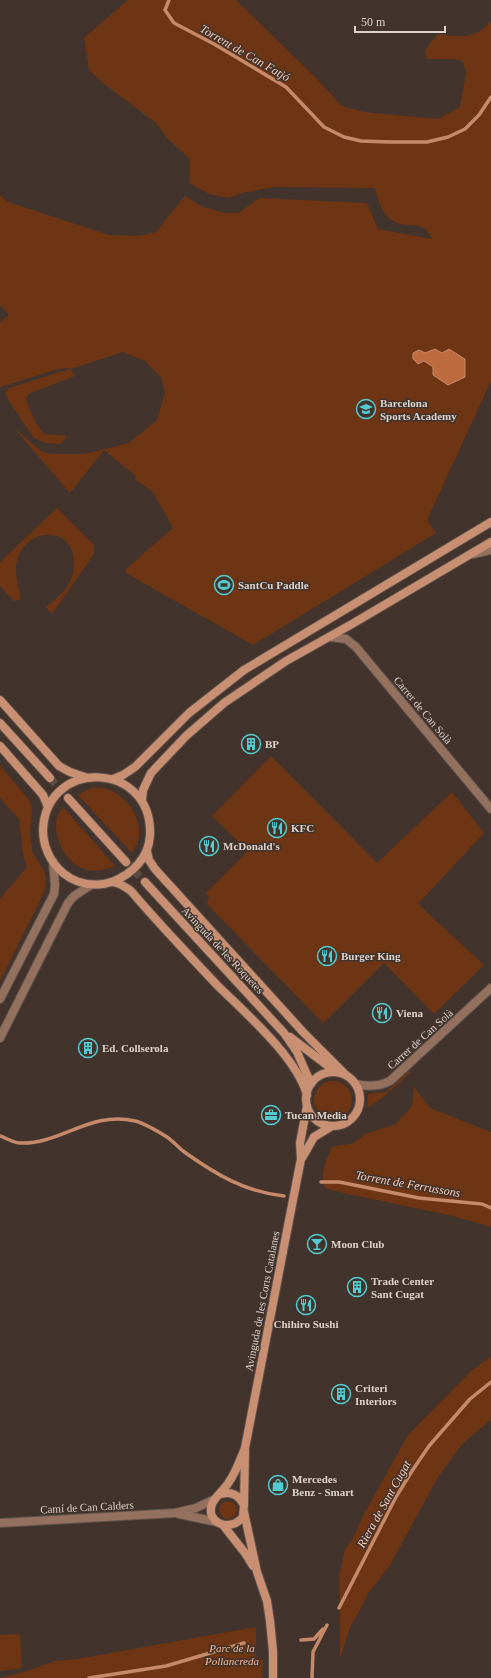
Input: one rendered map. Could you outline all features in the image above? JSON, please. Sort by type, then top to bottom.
[{"type":"main road","points":[[113,779],[135,766],[189,713],[244,670],[491,522]]},
{"type":"main road","points":[[142,801],[143,790],[151,773],[204,719],[265,674],[491,542]]},
{"type":"main road","points":[[0,700],[59,766],[70,772],[86,777]]},
{"type":"main road","points":[[0,723],[50,778]]},
{"type":"main road","points":[[0,746],[43,794],[48,807]]},
{"type":"main road","points":[[97,776],[113,779],[130,788],[142,801],[148,813],[150,838],[142,860],[130,873],[112,882],[92,885],[71,878],[59,869],[53,862],[47,851],[43,832],[44,820],[48,807],[53,798],[65,787],[78,779],[97,776]]},
{"type":"main road","points":[[68,798],[126,862]]},
{"type":"main road","points":[[146,851],[154,869],[303,1032],[356,1084],[360,1097],[357,1111],[352,1118],[344,1123],[332,1126],[321,1123],[316,1119],[307,1106],[307,1095],[311,1084],[322,1074],[336,1072]]},
{"type":"main road","points":[[112,882],[122,885],[131,891],[271,1040],[287,1058],[302,1082],[307,1095]]},
{"type":"main road","name":"Avinguda de les Roquetes","points":[[145,882],[284,1032]]},
{"type":"main road","points":[[284,1032],[336,1072],[346,1075]]},
{"type":"main road","points":[[284,1032],[297,1052],[311,1084]]},
{"type":"main road","name":"Avinguda de les Corts Catalanes","points":[[257,1572],[245,1553],[212,1515],[211,1510],[212,1504],[234,1473],[244,1448],[300,1169],[300,1143],[307,1106]]},
{"type":"main road","name":"Avinguda de les Corts Catalanes","points":[[301,1159],[314,1137],[332,1126]]},
{"type":"main road","name":"Avinguda de les Corts Catalanes","points":[[244,1448],[244,1508],[257,1572],[267,1601],[273,1651],[273,1678]]},
{"type":"main road","points":[[218,1496],[228,1493],[238,1496],[244,1508],[239,1522],[234,1525],[220,1524]]},
{"type":"street","points":[[470,554],[491,550]]},
{"type":"street","name":"Carrer de Can Solà","points":[[330,637],[346,639],[356,647],[491,809]]},
{"type":"street","points":[[0,999],[54,894],[55,885],[53,862]]},
{"type":"street","points":[[0,1038],[68,903],[74,896],[92,885]]},
{"type":"street","name":"Carrer de Can Solà","points":[[356,1084],[367,1087],[382,1085],[390,1081],[491,988]]},
{"type":"street","name":"Camí de Can Calders","points":[[0,1523],[174,1513],[196,1508],[218,1496]]},
{"type":"street","name":"Camí de Can Calders","points":[[174,1513],[220,1524]]},
{"type":"green space","points":[[128,0],[151,0],[152,2],[152,0],[236,0],[316,78],[342,106],[364,112],[438,119],[460,107],[466,73],[463,61],[453,59],[427,59],[425,50],[438,34],[467,36],[479,31],[491,21],[491,381],[427,520],[436,533],[253,645],[126,573],[126,569],[173,528],[153,492],[134,479],[136,476],[104,450],[70,493],[14,428],[41,451],[50,454],[85,454],[129,443],[157,420],[165,393],[161,377],[145,361],[123,352],[70,369],[58,369],[0,387],[0,322],[9,315],[0,305],[0,195],[8,202],[109,235],[138,236],[156,232],[185,196],[201,206],[225,213],[239,213],[259,198],[367,203],[378,229],[432,239],[429,232],[424,228],[401,224],[390,219],[382,209],[375,188],[274,187],[242,193],[228,198],[209,194],[190,183],[190,159],[169,140],[156,123],[103,83],[89,70],[84,38]]},
{"type":"green space","points":[[70,369],[75,376],[28,394],[26,400],[36,423],[44,434],[67,436],[61,444],[46,443],[34,438],[7,398],[6,392],[9,388]]},
{"type":"green space","points":[[57,508],[94,545],[94,554],[52,614],[46,607],[68,586],[73,571],[74,565],[72,551],[66,541],[57,536],[46,535],[36,538],[26,544],[19,555],[16,569],[21,599],[14,601],[0,586],[0,562]]},
{"type":"green space","points":[[271,756],[377,863],[452,792],[484,833],[418,904],[484,965],[434,1014],[384,963],[323,1023],[207,904],[209,898],[206,893],[248,851],[212,816]]},
{"type":"green space","points":[[0,765],[29,800],[32,807],[30,835],[32,851],[44,871],[46,879],[45,889],[39,903],[0,981],[0,899],[27,867],[23,854],[19,819],[0,798]]},
{"type":"green space","points":[[91,788],[102,788],[112,791],[126,801],[132,808],[136,816],[139,832],[138,842],[132,853],[78,795]]},
{"type":"green space","points":[[63,807],[115,866],[91,871],[80,868],[73,863],[62,848],[56,831],[58,815]]},
{"type":"green space","points":[[409,1071],[411,1072],[382,1098],[367,1107],[368,1094],[386,1092]]},
{"type":"green space","points":[[329,1081],[337,1081],[344,1084],[349,1089],[352,1100],[349,1111],[344,1116],[337,1119],[329,1119],[322,1116],[317,1111],[314,1104],[314,1096],[317,1089],[322,1084]]},
{"type":"green space","points":[[414,1087],[430,1108],[491,1132],[491,1227],[453,1216],[325,1188],[323,1183],[323,1172],[332,1147],[354,1143],[365,1134],[396,1124],[412,1106]]},
{"type":"green space","points":[[491,1357],[491,1420],[463,1443],[438,1477],[390,1565],[369,1592],[350,1628],[340,1658],[339,1577],[345,1549],[352,1540],[365,1512],[408,1435],[471,1371]]},
{"type":"green space","points":[[224,1501],[232,1501],[237,1506],[235,1517],[232,1519],[224,1519],[219,1514],[219,1506]]},
{"type":"green space","name":"Parc de la Pollancreda","points":[[256,1627],[256,1657],[263,1660],[262,1678],[0,1678],[24,1672],[55,1661],[77,1659]]},
{"type":"green space","points":[[20,1634],[22,1668],[0,1671],[0,1635]]},
{"type":"shaded area","points":[[435,349],[442,353],[449,349],[465,359],[465,377],[448,385],[433,375],[433,367],[424,361],[418,364],[413,359],[413,353],[419,350],[425,353]]},
{"type":"waterway","name":"Torrent de Can Fatjó","points":[[169,0],[165,10],[174,23],[214,44],[286,87],[324,127],[344,137],[361,141],[390,142],[427,142],[448,137],[465,129],[479,115],[491,97]]},
{"type":"waterway","name":"Torrent de Ferrussons","points":[[0,1136],[18,1143],[35,1142],[49,1139],[104,1120],[119,1119],[135,1121],[167,1137],[183,1151],[231,1181],[256,1191],[284,1196]]},
{"type":"waterway","name":"Torrent de Ferrussons","points":[[321,1182],[339,1182],[419,1198],[482,1204],[491,1208]]},
{"type":"waterway","name":"Riera de Sant Cugat","points":[[339,1608],[396,1497],[412,1471],[429,1446],[470,1399],[491,1382]]},
{"type":"waterway","points":[[312,1678],[313,1652],[327,1625]]},
{"type":"waterway","name":"Riera de Sant Cugat","points":[[301,1640],[314,1639],[323,1629]]},
{"type":"waterway","name":"Riera de Sant Cugat","points":[[89,1678],[166,1666],[244,1643]]},
{"type":"tunnel","points":[[50,778],[68,798]]},
{"type":"tunnel","points":[[126,862],[145,882]]},
{"type":"place","name":"Barcelona Sports Academy","points":[[366,409]]},
{"type":"place","name":"SantCu Paddle","points":[[224,585]]},
{"type":"place","name":"BP","points":[[251,744]]},
{"type":"place","name":"KFC","points":[[277,828]]},
{"type":"place","name":"McDonald's","points":[[209,846]]},
{"type":"place","name":"Burger King","points":[[327,956]]},
{"type":"place","name":"Viena","points":[[382,1013]]},
{"type":"place","name":"Ed. Collserola","points":[[88,1048]]},
{"type":"place","name":"Tucan Media","points":[[271,1115]]},
{"type":"place","name":"Moon Club","points":[[317,1244]]},
{"type":"place","name":"Trade Center Sant Cugat","points":[[357,1287]]},
{"type":"place","name":"Chihiro Sushi","points":[[306,1305]]},
{"type":"place","name":"Criteri Interiors","points":[[341,1394]]},
{"type":"place","name":"Mercedes Benz - Smart","points":[[278,1485]]}]
